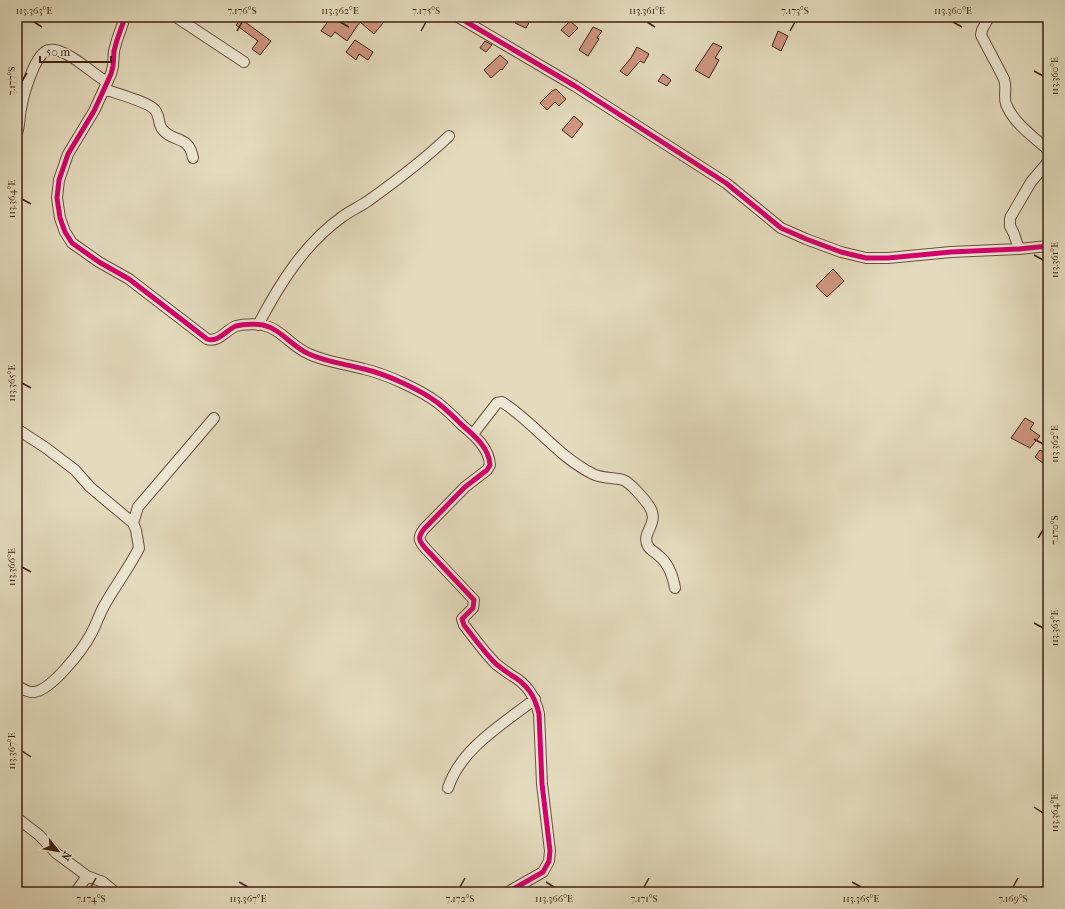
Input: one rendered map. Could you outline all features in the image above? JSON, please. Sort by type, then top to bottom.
[{"type":"street","points":[[124,17],[114,51],[113,66],[106,85],[94,111],[68,154],[59,180],[57,198],[60,218],[67,237],[72,243],[99,262],[136,284],[207,340],[213,341],[236,326],[265,326],[280,334],[309,355],[348,366],[365,369],[394,379],[438,403],[473,434],[484,448],[489,461],[489,468],[465,487],[424,529],[419,540],[474,600],[473,608],[462,619],[464,625],[493,661],[502,670],[521,681],[532,694],[539,714],[542,784],[550,852],[549,861],[543,872],[508,892]]},
{"type":"street","points":[[176,17],[244,62]]},
{"type":"street","points":[[458,17],[575,86],[686,157],[726,184],[774,223],[788,231],[842,252],[866,258],[888,258],[951,252],[1019,249],[1048,246]]},
{"type":"street","points":[[989,17],[981,35],[1004,78],[1006,86],[1006,104],[1019,124],[1048,150]]},
{"type":"street","points":[[17,133],[20,110],[28,82],[39,58],[50,49],[68,55],[106,85],[148,105],[155,110],[162,130],[186,143],[193,158]]},
{"type":"street","points":[[258,325],[299,259],[313,244],[342,217],[386,188],[428,156],[449,136]]},
{"type":"street","points":[[1019,249],[1010,226],[1010,218],[1031,182],[1048,162]]},
{"type":"street","points":[[473,434],[497,403],[502,402],[572,461],[600,477],[616,479],[628,483],[649,506],[653,513],[654,518],[647,533],[646,542],[649,548],[663,560],[669,570],[675,588]]},
{"type":"street","points":[[133,523],[138,507],[214,418]]},
{"type":"street","points":[[17,429],[46,448],[75,470],[90,487],[133,523],[136,530],[139,548],[103,607],[91,634],[80,651],[51,683],[41,690],[31,693],[17,686]]},
{"type":"street","points":[[448,788],[451,779],[474,748],[535,699]]},
{"type":"street","points":[[17,818],[39,835],[56,853],[87,876],[103,882],[115,892]]},
{"type":"street","points":[[76,892],[87,876]]},
{"type":"building","points":[[331,17],[388,17],[374,34],[360,22],[347,41],[335,32],[331,37],[321,31]]},
{"type":"building","points":[[519,17],[532,17],[526,28],[515,23]]},
{"type":"building","points":[[241,19],[271,41],[260,55],[252,49],[258,41],[236,25]]},
{"type":"building","points":[[570,21],[578,28],[569,37],[561,30]]},
{"type":"building","points":[[593,27],[602,31],[597,38],[599,39],[588,56],[579,50]]},
{"type":"building","points":[[778,31],[788,36],[781,51],[772,46]]},
{"type":"building","points":[[355,40],[373,52],[368,60],[359,54],[356,60],[346,52]]},
{"type":"building","points":[[485,41],[492,45],[486,52],[480,48]]},
{"type":"building","points":[[713,43],[722,47],[715,58],[719,60],[709,78],[695,70]]},
{"type":"building","points":[[637,47],[649,54],[644,63],[640,61],[627,76],[620,71],[631,58]]},
{"type":"building","points":[[500,55],[508,62],[502,70],[501,69],[491,78],[484,70]]},
{"type":"building","points":[[663,74],[671,80],[667,86],[658,81]]},
{"type":"building","points":[[556,89],[566,99],[559,106],[555,102],[547,110],[540,103]]},
{"type":"building","points":[[574,116],[583,124],[572,138],[562,130]]},
{"type":"building","points":[[833,269],[844,281],[827,297],[816,286]]},
{"type":"building","points":[[1025,418],[1034,423],[1030,429],[1040,436],[1030,448],[1011,438]]},
{"type":"building","points":[[1040,450],[1048,454],[1048,467],[1035,457]]},
{"type":"cycle path","points":[[124,17],[114,51],[111,74],[94,111],[68,154],[59,180],[57,198],[60,218],[65,232],[72,243],[99,262],[129,279],[207,339],[211,340],[218,338],[236,326],[249,324],[269,327],[281,334],[303,351],[316,357],[373,371],[413,388],[431,398],[445,408],[477,438],[487,453],[490,465],[487,470],[465,487],[424,529],[420,535],[420,539],[426,549],[474,600],[473,608],[462,619],[464,625],[496,664],[522,682],[530,691],[539,714],[542,784],[550,851],[549,861],[543,872],[508,892]]},
{"type":"cycle path","points":[[458,17],[575,86],[726,183],[781,228],[806,239],[841,252],[866,258],[888,258],[951,252],[1019,249],[1048,246]]}]
